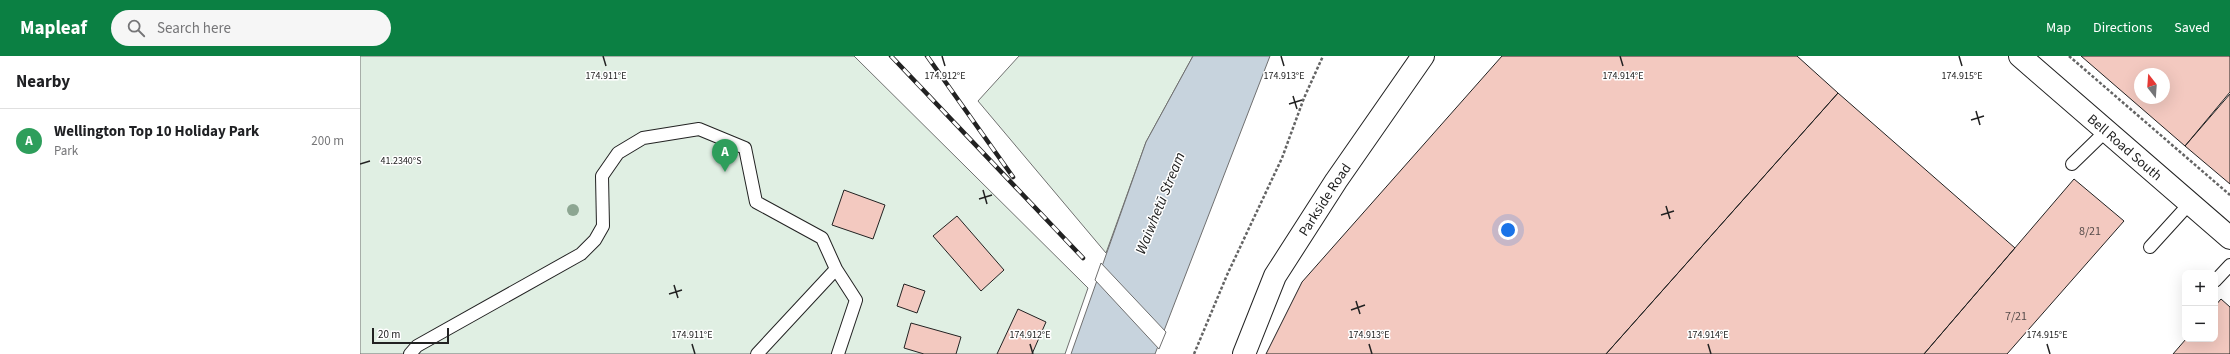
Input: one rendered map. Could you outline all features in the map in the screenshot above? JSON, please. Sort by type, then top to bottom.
[{"type":"main road","name":"Parkside Road","points":[[1244,354],[1275,276],[1336,181],[1423,56]]},
{"type":"main road","name":"Bell Road South","points":[[2020,56],[2230,238]]},
{"type":"lane","points":[[410,354],[417,346],[581,254],[595,240],[603,226],[602,176],[618,153],[643,138],[699,129],[745,148],[756,202],[822,238],[836,269],[856,300],[838,354]]},
{"type":"lane","points":[[2072,164],[2107,130]]},
{"type":"lane","points":[[2150,247],[2190,202]]},
{"type":"lane","points":[[2218,278],[2230,265]]},
{"type":"lane","points":[[756,354],[836,269]]},
{"type":"path","points":[[1194,354],[1227,275],[1282,158],[1304,98],[1323,56]]},
{"type":"path","points":[[2069,56],[2230,195]]},
{"type":"green space","points":[[360,56],[854,56],[1088,288],[1065,354],[360,354]]},
{"type":"green space","points":[[1019,56],[1193,56],[1146,142],[1106,253],[978,101]]},
{"type":"water","name":"Waiwhetū Stream","points":[[1193,56],[1270,56],[1155,354],[1071,354],[1146,142]]},
{"type":"pier","points":[[1101,263],[1166,332],[1159,349],[1095,280]]},
{"type":"building","points":[[1502,56],[1797,56],[1838,93],[1606,354],[1266,354],[1302,282]]},
{"type":"building","points":[[2081,56],[2230,56],[2230,92],[2185,146],[2136,104],[2170,104],[2170,68],[2134,68],[2134,102]]},
{"type":"building","points":[[1838,93],[2015,248],[1924,354],[1606,354]]},
{"type":"building","points":[[2230,94],[2230,184],[2185,146]]},
{"type":"building","points":[[2074,179],[2124,221],[2007,354],[1924,354]]},
{"type":"building","points":[[844,190],[885,205],[873,239],[832,225]]},
{"type":"building","points":[[957,216],[1004,270],[981,291],[933,236]]},
{"type":"building","points":[[904,284],[925,291],[917,313],[897,306]]},
{"type":"building","points":[[2221,299],[2230,307],[2230,354],[2173,354],[2183,342],[2218,342],[2218,302]]},
{"type":"building","points":[[1018,309],[1046,322],[1032,354],[997,354]]},
{"type":"building","points":[[911,323],[961,337],[956,354],[924,354],[904,348]]},
{"type":"railway","points":[[891,56],[1083,258]]},
{"type":"railway","points":[[927,56],[1013,177]]},
{"type":"place","name":"Wellington Top 10 Holiday Park","points":[[725,172]]}]
